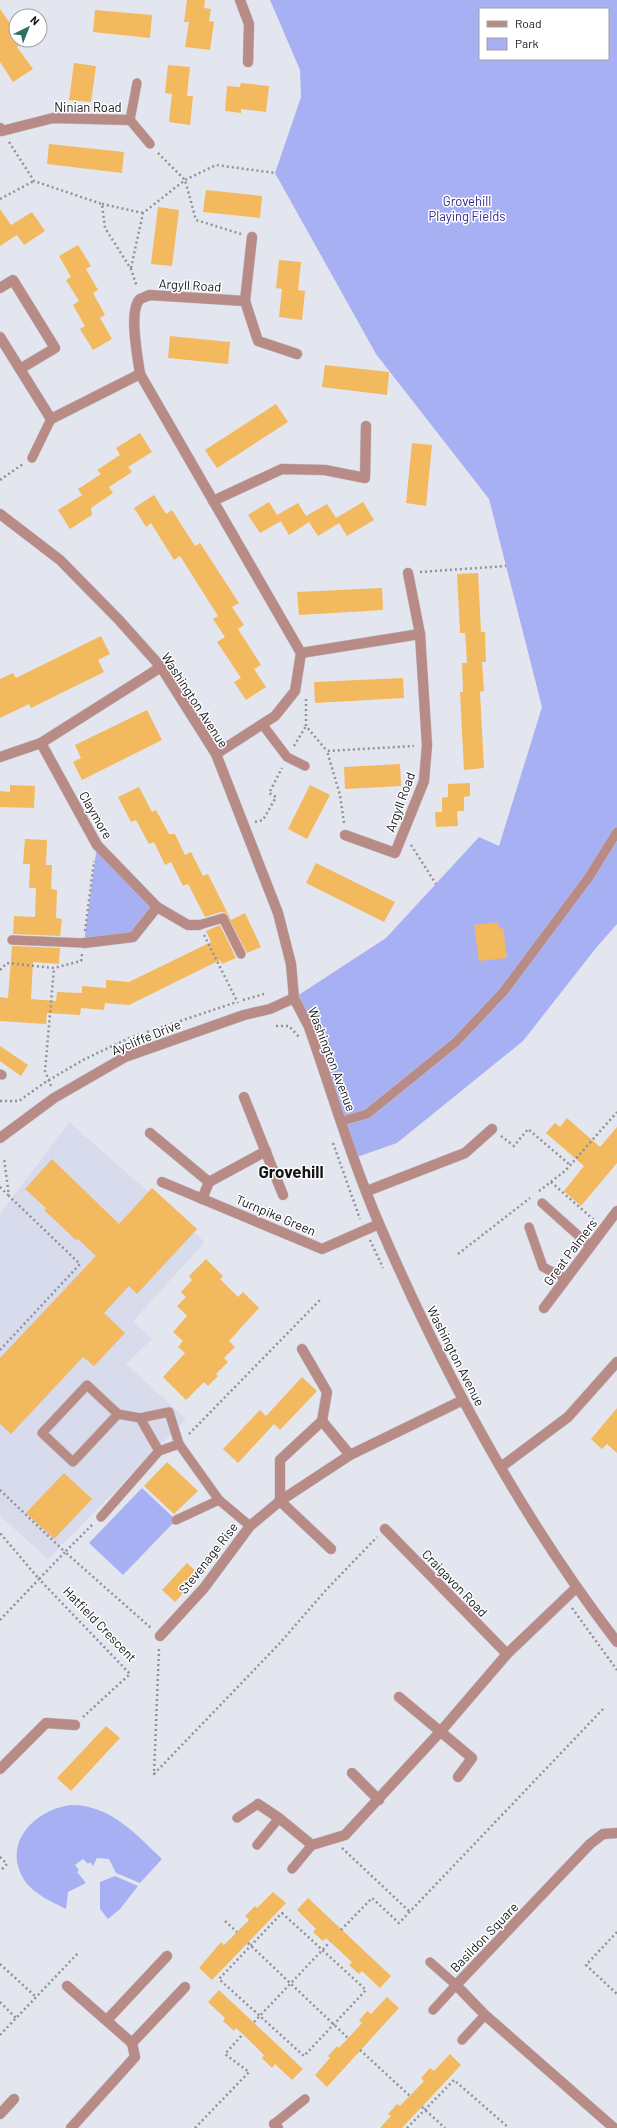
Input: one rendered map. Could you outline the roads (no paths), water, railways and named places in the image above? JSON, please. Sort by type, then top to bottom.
[{"type":"street","points":[[240,0],[249,24],[248,62]]},
{"type":"street","name":"Ninian Road","points":[[1,130],[53,118],[130,120]]},
{"type":"street","points":[[252,237],[244,301],[258,341],[297,354]]},
{"type":"street","points":[[0,288],[13,280],[55,348],[20,369]]},
{"type":"street","name":"Argyll Road","points":[[140,374],[134,324],[136,307],[140,299],[149,296],[244,301]]},
{"type":"street","points":[[0,337],[51,419],[140,374],[301,653],[295,691],[276,716],[216,754]]},
{"type":"street","points":[[213,501],[282,469],[325,470],[364,478],[366,426]]},
{"type":"street","name":"Washington Avenue","points":[[0,514],[60,560],[119,620],[161,667],[216,754],[278,913],[291,964],[294,998],[309,1027],[379,1224],[425,1327],[463,1400],[501,1467],[576,1588],[617,1642]]},
{"type":"street","name":"Argyll Road","points":[[345,835],[395,853],[424,781],[427,745],[420,634],[408,572]]},
{"type":"street","points":[[301,653],[420,634]]},
{"type":"street","points":[[0,757],[41,743],[161,667]]},
{"type":"street","name":"Claymore","points":[[41,743],[97,845],[157,908],[188,925],[199,925]]},
{"type":"street","points":[[84,943],[133,937],[157,908]]},
{"type":"street","name":"Aycliffe Drive","points":[[0,1138],[54,1098],[125,1058],[244,1015],[270,1009],[294,998]]},
{"type":"street","points":[[244,1097],[283,1195]]},
{"type":"street","points":[[367,1191],[465,1153],[492,1129]]},
{"type":"street","points":[[150,1133],[209,1182]]},
{"type":"street","points":[[202,1199],[209,1182],[266,1151]]},
{"type":"street","name":"Turnpike Green","points":[[162,1182],[322,1249],[379,1224]]},
{"type":"street","name":"Great Palmers","points":[[544,1308],[617,1212]]},
{"type":"street","points":[[302,1349],[327,1392],[322,1421],[280,1460],[280,1501],[331,1549]]},
{"type":"street","points":[[501,1467],[568,1417],[617,1362]]},
{"type":"street","name":"Stevenage Rise","points":[[160,1636],[204,1588],[250,1526],[280,1501],[350,1455],[463,1400]]},
{"type":"street","points":[[322,1421],[350,1455]]},
{"type":"street","name":"Craigavon Road","points":[[385,1530],[507,1654]]},
{"type":"street","points":[[258,1804],[279,1818],[312,1845],[345,1835],[379,1800],[441,1731],[507,1654],[576,1588]]},
{"type":"street","points":[[398,1697],[472,1758],[458,1777]]},
{"type":"street","points":[[0,1769],[46,1723],[75,1725]]},
{"type":"street","points":[[352,1773],[379,1800]]},
{"type":"street","name":"Basildon Square","points":[[614,2128],[485,2015],[456,1985],[590,1844],[603,1834],[617,1833]]},
{"type":"street","points":[[107,2020],[167,1956]]},
{"type":"street","points":[[68,1986],[132,2043],[135,2057],[71,2128]]},
{"type":"street","points":[[132,2043],[186,1987]]},
{"type":"street","points":[[0,2114],[14,2099]]},
{"type":"lane","points":[[137,84],[130,120],[150,144]]},
{"type":"lane","points":[[32,458],[51,419]]},
{"type":"lane","points":[[262,724],[287,757],[305,766]]},
{"type":"lane","points":[[342,1121],[367,1114],[456,1042],[504,991],[589,877],[617,832]]},
{"type":"lane","points":[[199,925],[223,918],[241,954]]},
{"type":"lane","points":[[12,940],[84,943]]},
{"type":"lane","points":[[542,1203],[590,1246]]},
{"type":"lane","points":[[529,1227],[543,1266],[566,1279]]},
{"type":"lane","points":[[118,1414],[73,1462],[42,1433],[87,1385],[118,1414],[140,1418],[168,1412],[179,1444],[219,1500],[250,1526]]},
{"type":"lane","points":[[140,1418],[159,1451]]},
{"type":"lane","points":[[102,1517],[159,1451],[179,1444]]},
{"type":"lane","points":[[176,1520],[219,1500]]},
{"type":"lane","points":[[237,1818],[258,1804]]},
{"type":"lane","points":[[257,1845],[279,1818]]},
{"type":"lane","points":[[292,1869],[312,1845]]},
{"type":"lane","points":[[430,1962],[456,1985],[433,2010]]},
{"type":"lane","points":[[462,2040],[485,2015]]},
{"type":"lane","points":[[276,2126],[305,2099]]},
{"type":"district","name":"Grovehill","points":[[291,1171]]},
{"type":"park label","name":"Grovehill Playing Fields","points":[[467,208]]}]
